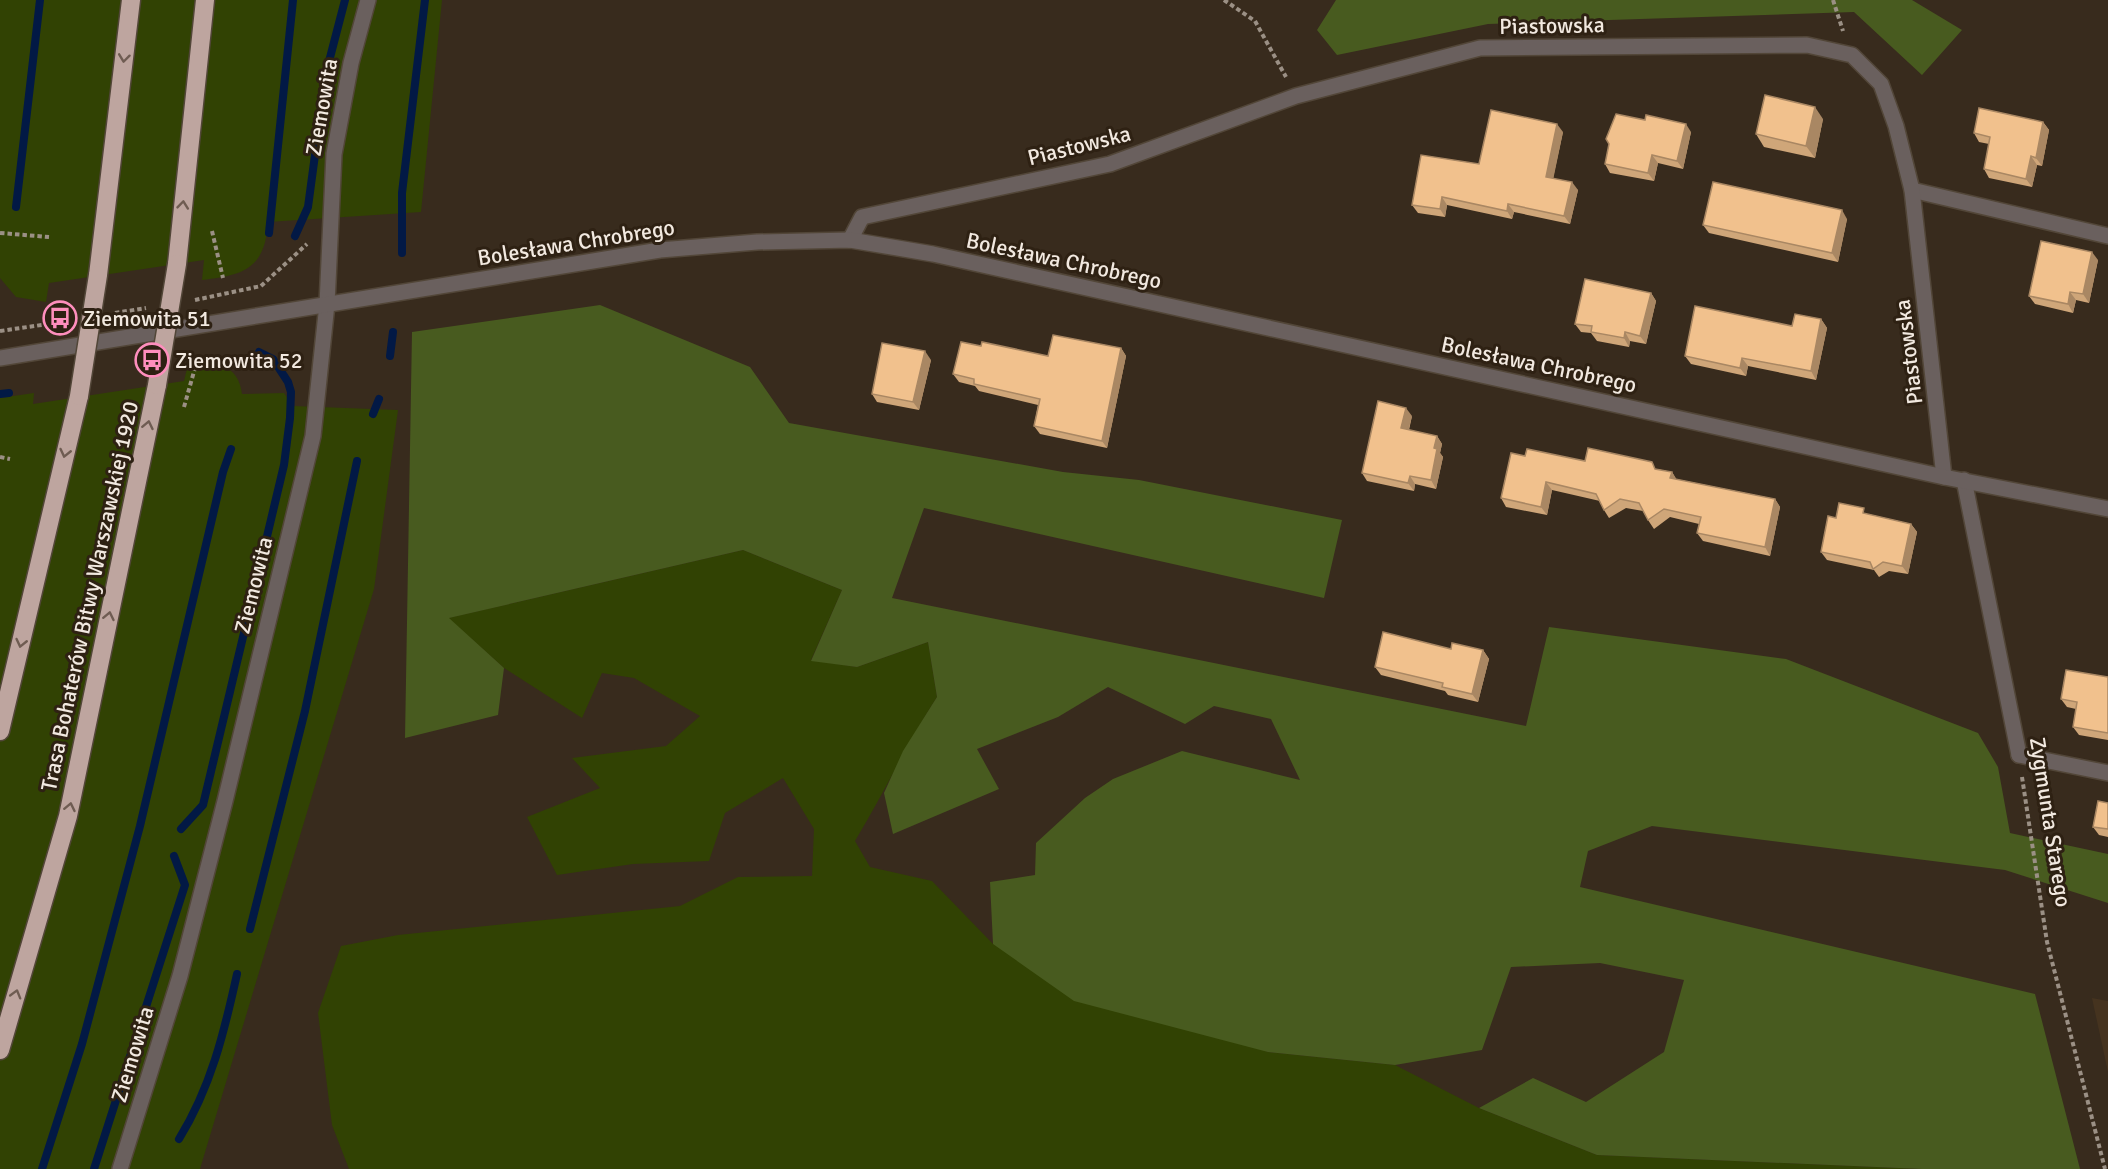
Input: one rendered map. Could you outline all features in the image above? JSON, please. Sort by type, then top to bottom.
[{"type":"highway","points":[[0,731],[79,396],[98,275],[131,0]]},
{"type":"highway","name":"Trasa Bohaterów Bitwy Warszawskiej 1920","points":[[0,1050],[68,816],[156,385],[177,264],[205,0]]},
{"type":"street","name":"Ziemowita","points":[[120,1169],[180,976],[225,801],[313,436],[327,304],[334,154],[351,63],[368,0]]},
{"type":"street","name":"Piastowska","points":[[850,240],[862,217],[1110,164],[1296,96],[1480,48],[1807,45],[1852,56],[1881,84],[1896,126],[1912,190],[1944,477]]},
{"type":"street","points":[[1912,190],[2108,236]]},
{"type":"street","name":"Bolesława Chrobrego","points":[[0,358],[660,250],[757,242],[850,240],[933,254],[1944,477],[2108,509]]},
{"type":"street","name":"Zygmunta Starego","points":[[1964,480],[2019,755]]},
{"type":"street","points":[[2019,755],[2108,773]]},
{"type":"path","points":[[1224,0],[1255,21],[1296,96]]},
{"type":"path","points":[[212,231],[224,278]]},
{"type":"path","points":[[0,233],[49,237]]},
{"type":"path","points":[[184,407],[195,368]]},
{"type":"path","points":[[0,457],[10,459]]},
{"type":"path","name":"Zygmunta Starego","points":[[2019,755],[2047,942],[2105,1169]]},
{"type":"shaded area","points":[[2092,998],[2108,1001],[2108,1072]]},
{"type":"green space","points":[[0,0],[442,0],[421,212],[268,222],[266,238],[257,260],[241,272],[230,275],[202,280],[204,260],[49,283],[46,302],[16,297],[0,278]]},
{"type":"green space","points":[[1336,0],[1912,0],[1962,30],[1922,75],[1854,12],[1488,24],[1337,55],[1317,30]]},
{"type":"green space","points":[[600,305],[750,367],[789,423],[1063,472],[1139,480],[1342,520],[1324,598],[924,508],[892,598],[1526,726],[1549,627],[1786,659],[1978,733],[1998,767],[2010,833],[2108,854],[2108,903],[2005,870],[1652,826],[1588,851],[1580,887],[2035,994],[2080,1169],[1922,1169],[1597,1155],[1479,1108],[1533,1078],[1586,1102],[1664,1052],[1684,980],[1600,963],[1511,967],[1482,1050],[1395,1065],[1268,1052],[1074,1001],[993,944],[990,882],[1035,875],[1036,843],[1085,798],[1113,779],[1182,751],[1300,780],[1271,719],[1214,706],[1185,724],[1108,687],[1058,717],[977,749],[999,789],[893,834],[884,793],[903,751],[937,697],[928,642],[857,667],[811,661],[842,590],[743,550],[449,618],[504,668],[498,715],[405,738],[412,332]]},
{"type":"green space","points":[[190,356],[231,370],[240,384],[242,394],[284,393],[293,406],[398,410],[374,589],[200,1169],[0,1169],[0,398],[34,393],[33,404],[184,381]]},
{"type":"green space","points":[[743,550],[842,590],[811,660],[857,667],[928,642],[937,697],[855,841],[870,867],[932,881],[993,944],[1268,1052],[1395,1065],[1479,1108],[1597,1155],[1922,1169],[349,1169],[332,1125],[318,1013],[341,946],[398,935],[680,906],[738,877],[812,876],[814,829],[783,778],[725,813],[709,861],[633,864],[557,875],[527,817],[600,788],[572,758],[666,746],[700,716],[634,678],[602,673],[582,718],[504,668],[448,618]]},
{"type":"building","points":[[1765,95],[1815,107],[1806,146],[1756,134]]},
{"type":"building","points":[[1979,108],[2043,122],[2036,158],[2031,156],[2026,179],[1984,169],[1990,137],[1974,133]]},
{"type":"building","points":[[1491,110],[1557,124],[1546,177],[1572,182],[1564,216],[1508,204],[1507,211],[1442,197],[1440,209],[1412,205],[1421,155],[1479,164]]},
{"type":"building","points":[[1616,114],[1645,120],[1646,115],[1686,124],[1677,161],[1652,155],[1648,173],[1605,164],[1609,144],[1606,139]]},
{"type":"building","points":[[1713,182],[1842,210],[1832,253],[1703,225]]},
{"type":"building","points":[[2041,241],[2092,252],[2083,294],[2070,292],[2068,304],[2029,296]]},
{"type":"building","points":[[1585,279],[1651,293],[1640,336],[1625,332],[1624,338],[1591,332],[1592,326],[1575,324]]},
{"type":"building","points":[[1695,306],[1792,326],[1795,314],[1821,319],[1811,371],[1742,358],[1740,368],[1685,356]]},
{"type":"building","points":[[1053,335],[1121,348],[1102,441],[1034,426],[1040,399],[974,384],[974,379],[953,374],[961,342],[981,346],[982,342],[1048,356]]},
{"type":"building","points":[[882,343],[925,351],[913,402],[872,394]]},
{"type":"building","points":[[1378,401],[1406,408],[1401,428],[1437,436],[1431,480],[1410,476],[1408,483],[1362,473]]},
{"type":"building","points":[[1588,448],[1652,462],[1655,469],[1672,472],[1670,478],[1775,499],[1765,547],[1697,533],[1701,517],[1664,509],[1648,520],[1639,503],[1620,499],[1604,510],[1596,494],[1546,482],[1541,507],[1501,498],[1511,453],[1525,456],[1527,449],[1585,461]]},
{"type":"building","points":[[1839,503],[1864,508],[1863,513],[1911,524],[1902,566],[1883,562],[1873,569],[1870,562],[1821,552],[1828,516],[1836,518]]},
{"type":"building","points":[[1383,632],[1451,649],[1452,643],[1483,650],[1472,694],[1442,687],[1443,683],[1375,667]]},
{"type":"building","points":[[2066,670],[2108,677],[2108,733],[2073,727],[2077,702],[2061,699]]},
{"type":"building","points":[[2098,801],[2108,803],[2108,829],[2093,827]]},
{"type":"waterway","points":[[16,207],[40,0]]},
{"type":"waterway","points":[[269,233],[293,0]]},
{"type":"waterway","points":[[295,236],[308,207],[326,73],[345,0]]},
{"type":"waterway","points":[[402,253],[402,193],[425,0]]},
{"type":"waterway","points":[[390,356],[393,332]]},
{"type":"waterway","points":[[181,829],[203,805],[284,465],[291,392],[288,382],[273,359],[259,352]]},
{"type":"waterway","points":[[0,394],[9,393]]},
{"type":"waterway","points":[[373,414],[379,399]]},
{"type":"waterway","points":[[42,1169],[82,1044],[140,826],[223,472],[231,449]]},
{"type":"waterway","points":[[250,929],[305,711],[357,461]]},
{"type":"waterway","points":[[94,1169],[185,885],[174,856]]},
{"type":"waterway","points":[[179,1139],[200,1100],[208,1079],[227,1017],[237,974]]},
{"type":"place","name":"Ziemowita 51","points":[[60,318]]},
{"type":"place","name":"Ziemowita 52","points":[[152,360]]}]
